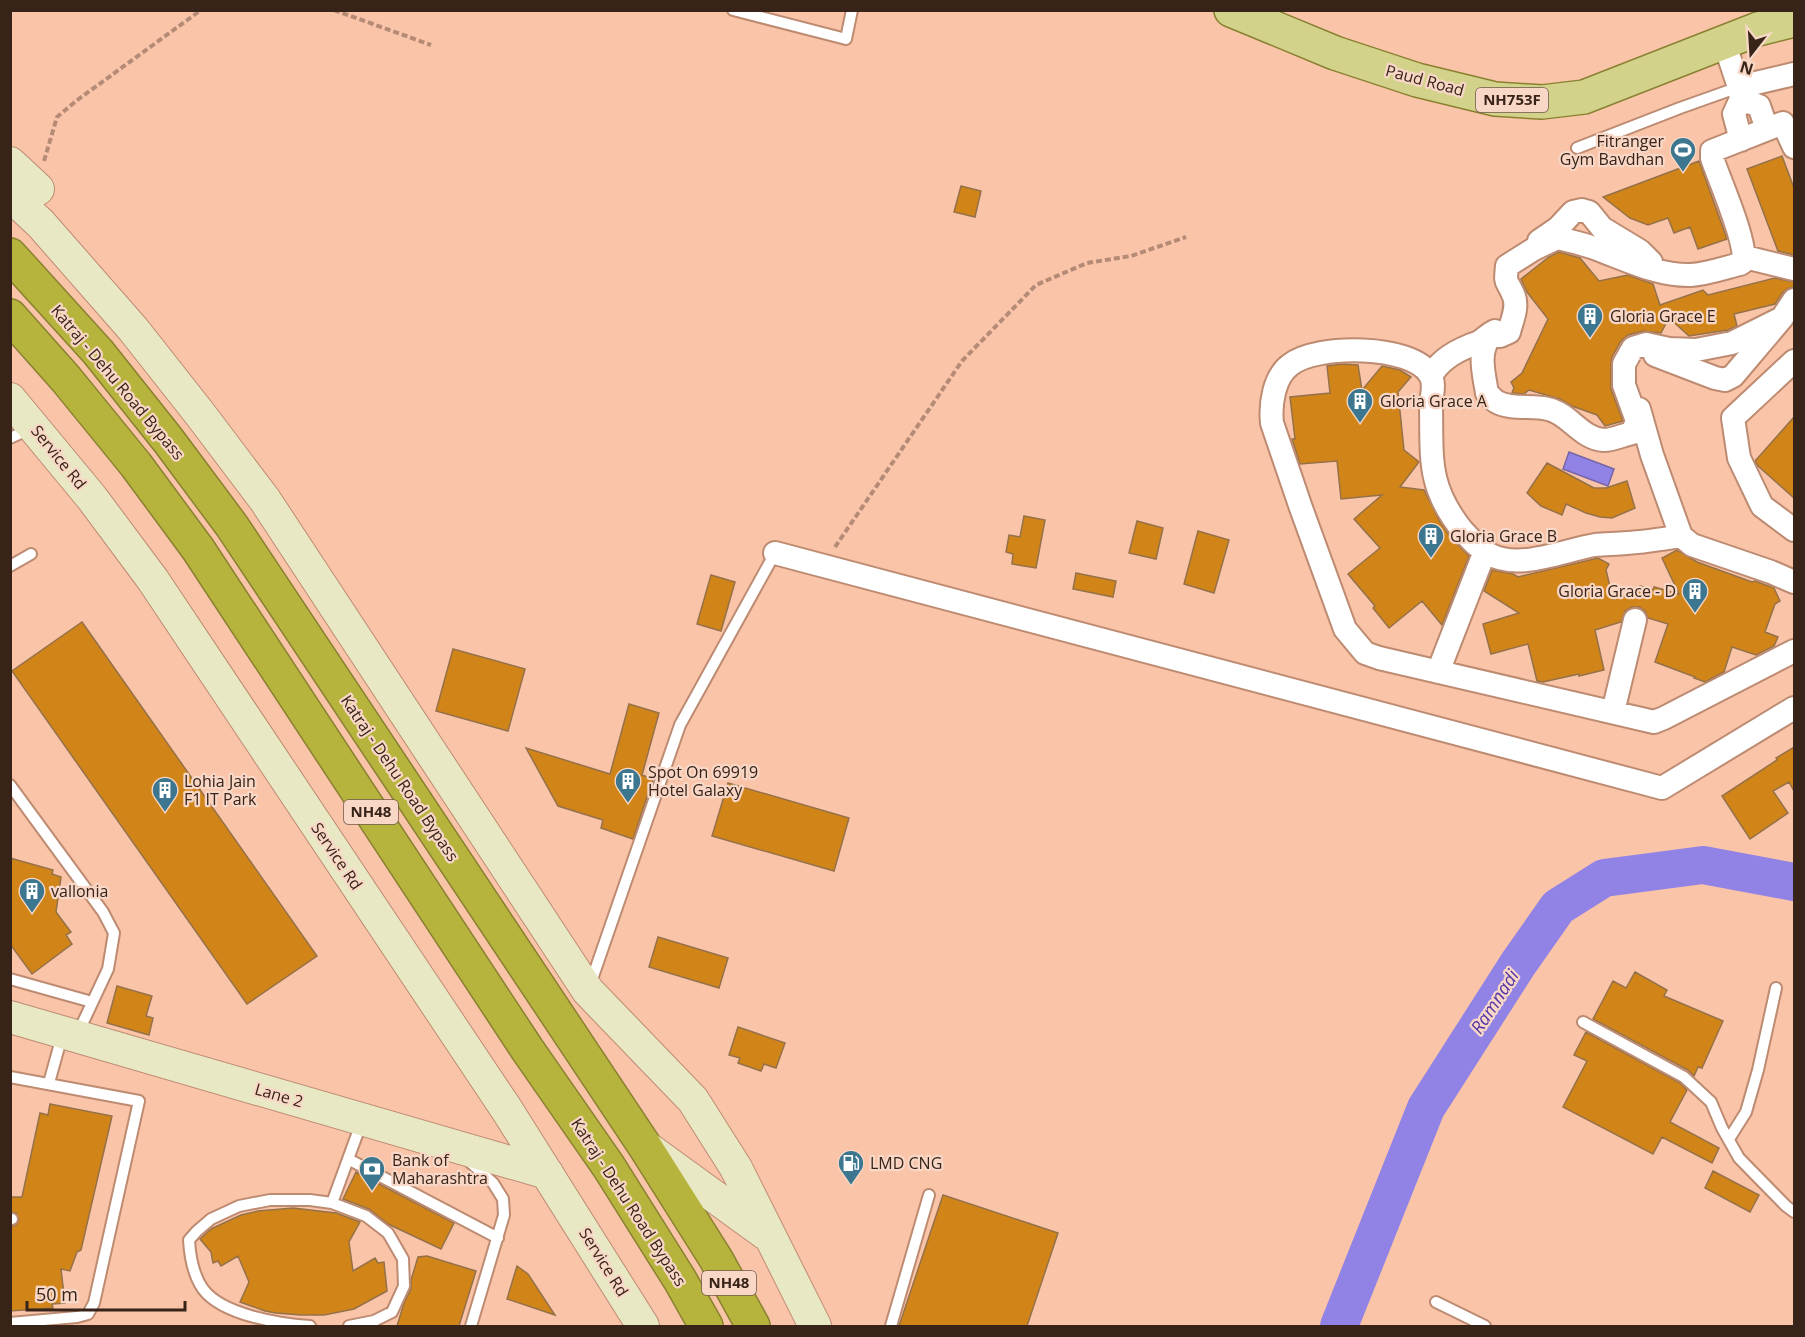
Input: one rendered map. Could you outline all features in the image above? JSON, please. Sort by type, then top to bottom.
[{"type":"highway","name":"Katraj - Dehu Road Bypass","points":[[10,255],[98,352],[232,526],[644,1145],[716,1259],[753,1326]]},
{"type":"highway","name":"Katraj - Dehu Road Bypass","points":[[10,316],[87,404],[136,465],[198,549],[520,1039],[609,1167],[706,1326]]},
{"type":"main road","name":"Paud Road","points":[[1231,10],[1282,26],[1335,53],[1417,80],[1495,99],[1542,102],[1584,97],[1758,29],[1794,20]]},
{"type":"street","points":[[1724,42],[1740,93],[1734,114],[1741,140]]},
{"type":"street","points":[[1740,93],[1794,74]]},
{"type":"street","points":[[1740,93],[1759,106],[1767,129]]},
{"type":"street","points":[[1782,318],[1732,342],[1696,350],[1669,349],[1646,344],[1633,348],[1624,364],[1624,385],[1637,421],[1632,432],[1619,437],[1604,440],[1587,435],[1561,415],[1549,409],[1498,402],[1486,393],[1482,358],[1485,342],[1491,336],[1500,336],[1509,332],[1515,312],[1514,295],[1505,282],[1507,266],[1557,238],[1595,248],[1660,271],[1691,275],[1740,264],[1745,257],[1741,238],[1712,159],[1712,151],[1783,123],[1794,147]]},
{"type":"street","points":[[22,182],[41,224],[133,329],[265,500],[588,991],[693,1100],[736,1168],[814,1326]]},
{"type":"street","points":[[1431,376],[1444,360],[1479,342],[1488,334],[1503,328],[1508,320],[1511,307],[1501,283],[1504,264],[1558,228],[1573,212],[1582,210],[1589,212],[1602,228],[1640,251],[1660,271]]},
{"type":"street","points":[[1745,257],[1794,269]]},
{"type":"street","points":[[1794,300],[1782,318],[1733,376],[1725,380],[1648,352],[1638,355],[1630,369],[1632,386],[1652,455],[1681,536],[1692,545],[1794,582]]},
{"type":"street","points":[[1681,536],[1598,545],[1517,561],[1502,559],[1485,551],[1472,541],[1446,509],[1436,485],[1432,465],[1431,398],[1433,387],[1431,376],[1424,367],[1408,359],[1382,352],[1340,350],[1308,355],[1292,362],[1281,372],[1270,409],[1272,423],[1345,629],[1365,653],[1654,722],[1794,651]]},
{"type":"street","points":[[1794,361],[1733,418],[1739,458],[1762,506],[1794,530]]},
{"type":"street","name":"Service Rd","points":[[10,399],[23,433],[92,498],[153,580],[507,1110],[643,1326]]},
{"type":"street","points":[[1438,672],[1485,551]]},
{"type":"street","points":[[776,553],[1662,788],[1794,708]]},
{"type":"street","points":[[1613,711],[1635,620]]},
{"type":"street","name":"Lane 2","points":[[10,1017],[547,1173]]},
{"type":"street","points":[[644,1145],[769,1237]]},
{"type":"lane","points":[[733,10],[846,39],[852,10]]},
{"type":"lane","points":[[1577,148],[1740,93]]},
{"type":"lane","points":[[588,991],[680,725],[776,553]]},
{"type":"lane","points":[[10,566],[31,554]]},
{"type":"lane","points":[[10,785],[104,912],[114,933],[108,969],[92,1002],[69,1034],[49,1083]]},
{"type":"lane","points":[[10,979],[92,1002]]},
{"type":"lane","points":[[1729,1139],[1746,1112],[1776,988]]},
{"type":"lane","points":[[1584,1022],[1684,1077],[1711,1102],[1739,1158],[1794,1212]]},
{"type":"lane","points":[[10,1077],[139,1101],[94,1303],[88,1314],[10,1323]]},
{"type":"lane","points":[[332,1203],[362,1120]]},
{"type":"lane","points":[[453,1146],[493,1183],[503,1199],[504,1215],[471,1326]]},
{"type":"lane","points":[[348,1159],[498,1238]]},
{"type":"lane","points":[[891,1326],[929,1195]]},
{"type":"lane","points":[[310,1326],[264,1320],[232,1309],[216,1300],[204,1289],[194,1270],[189,1240],[212,1219],[239,1206],[270,1200],[310,1200],[332,1203],[366,1216],[388,1233],[403,1259],[404,1286],[392,1312],[374,1321],[349,1326]]},
{"type":"lane","points":[[1436,1302],[1485,1326]]},
{"type":"path","points":[[22,182],[41,169],[57,117],[76,100],[201,10]]},
{"type":"path","points":[[334,10],[431,45]]},
{"type":"path","points":[[823,565],[962,361],[1036,285],[1087,263],[1131,256],[1186,237]]},
{"type":"shaded area","points":[[1569,452],[1614,469],[1608,486],[1563,469]]},
{"type":"building","points":[[1782,156],[1794,188],[1794,255],[1778,251],[1747,169]]},
{"type":"building","points":[[1699,161],[1727,239],[1698,249],[1690,227],[1674,233],[1668,218],[1648,225],[1630,218],[1603,197]]},
{"type":"building","points":[[961,186],[981,191],[975,217],[954,212]]},
{"type":"building","name":"Gloria Grace E","points":[[1559,252],[1580,258],[1599,281],[1628,275],[1653,284],[1660,305],[1703,290],[1708,295],[1775,278],[1794,282],[1794,287],[1783,292],[1775,304],[1734,314],[1737,326],[1728,330],[1689,336],[1669,318],[1661,333],[1643,331],[1628,335],[1621,341],[1612,357],[1611,364],[1611,389],[1623,421],[1605,426],[1597,415],[1560,399],[1529,390],[1524,394],[1512,393],[1514,388],[1511,382],[1522,373],[1548,319],[1527,292],[1521,279]]},
{"type":"building","points":[[1358,365],[1362,390],[1382,366],[1400,370],[1411,377],[1398,392],[1404,450],[1419,462],[1400,487],[1424,490],[1440,522],[1452,539],[1469,556],[1442,625],[1422,601],[1389,628],[1373,608],[1375,606],[1348,574],[1380,548],[1354,519],[1382,495],[1341,499],[1337,461],[1300,464],[1292,439],[1295,439],[1290,397],[1330,393],[1327,366]]},
{"type":"building","points":[[1794,417],[1794,498],[1755,461]]},
{"type":"building","points":[[1547,463],[1594,488],[1606,488],[1627,481],[1635,508],[1612,518],[1586,513],[1566,504],[1562,515],[1541,506],[1527,493]]},
{"type":"building","points":[[1024,516],[1045,520],[1036,568],[1012,564],[1013,554],[1006,552],[1009,535],[1020,537]]},
{"type":"building","points":[[1137,521],[1163,528],[1156,559],[1129,553]]},
{"type":"building","points":[[1198,531],[1229,540],[1214,593],[1184,584]]},
{"type":"building","points":[[1677,550],[1697,562],[1774,588],[1780,601],[1775,604],[1765,632],[1778,637],[1774,646],[1756,655],[1732,647],[1724,672],[1705,682],[1655,662],[1668,624],[1648,618],[1645,611],[1639,607],[1632,607],[1625,611],[1621,622],[1595,630],[1604,670],[1543,682],[1537,681],[1528,644],[1491,654],[1483,624],[1519,613],[1484,591],[1492,570],[1518,577],[1598,558],[1609,564],[1606,570],[1613,599],[1638,593],[1640,586],[1653,590],[1654,587],[1679,594],[1662,558]]},
{"type":"building","points":[[1076,573],[1116,581],[1113,597],[1073,589]]},
{"type":"building","points":[[711,575],[735,582],[721,631],[697,624]]},
{"type":"building","name":"Lohia Jain F1 IT Park","points":[[82,622],[317,956],[247,1004],[12,671]]},
{"type":"building","points":[[453,649],[525,669],[508,731],[436,711]]},
{"type":"building","points":[[629,704],[659,713],[642,775],[653,779],[633,839],[601,828],[603,820],[558,806],[526,748],[610,774]]},
{"type":"building","points":[[1794,747],[1794,791],[1789,782],[1773,791],[1788,813],[1750,839],[1722,796]]},
{"type":"building","points":[[728,783],[849,818],[834,871],[712,836]]},
{"type":"building","name":"vallonia","points":[[10,858],[53,870],[52,874],[61,877],[56,912],[71,932],[66,935],[72,944],[32,974],[10,944]]},
{"type":"building","points":[[658,937],[728,958],[719,988],[649,967]]},
{"type":"building","points":[[1635,972],[1667,990],[1664,996],[1723,1021],[1702,1068],[1698,1067],[1694,1076],[1688,1070],[1593,1019],[1613,981],[1626,988]]},
{"type":"building","points":[[117,986],[152,996],[146,1016],[153,1018],[149,1035],[107,1023]]},
{"type":"building","points":[[738,1027],[785,1043],[776,1068],[764,1064],[761,1071],[738,1063],[740,1058],[729,1055]]},
{"type":"building","points":[[1586,1032],[1680,1083],[1687,1090],[1670,1122],[1719,1148],[1712,1163],[1662,1137],[1653,1154],[1563,1107],[1587,1061],[1574,1055]]},
{"type":"building","points":[[50,1104],[112,1116],[81,1250],[77,1252],[70,1271],[61,1269],[65,1303],[52,1304],[53,1308],[10,1311],[10,1227],[16,1225],[19,1220],[16,1213],[10,1212],[10,1197],[22,1197],[40,1113],[48,1115]]},
{"type":"building","points":[[1713,1171],[1759,1195],[1750,1212],[1705,1188]]},
{"type":"building","points":[[356,1172],[454,1223],[441,1249],[388,1224],[369,1209],[343,1199]]},
{"type":"building","points":[[943,1195],[1058,1233],[1027,1326],[899,1326]]},
{"type":"building","points":[[293,1208],[336,1213],[360,1222],[349,1242],[353,1271],[375,1258],[378,1263],[384,1262],[387,1291],[354,1309],[324,1315],[276,1313],[240,1302],[249,1282],[238,1256],[221,1266],[218,1261],[213,1263],[211,1252],[200,1239],[211,1229],[241,1215]]},
{"type":"building","points":[[427,1256],[476,1271],[459,1326],[397,1326],[411,1289],[411,1280],[418,1257]]},
{"type":"building","points":[[517,1266],[528,1274],[555,1315],[507,1299]]},
{"type":"waterway","name":"Ramnadi","points":[[1339,1326],[1426,1108],[1518,964],[1558,907],[1604,878],[1703,865],[1794,882]]},
{"type":"place","name":"Fitranger Gym Bavdhan","points":[[1683,173]]},
{"type":"place","name":"Gloria Grace E","points":[[1590,339]]},
{"type":"place","name":"Gloria Grace A","points":[[1360,424]]},
{"type":"place","name":"Gloria Grace B","points":[[1431,559]]},
{"type":"place","name":"Gloria Grace - D","points":[[1695,614]]},
{"type":"place","name":"Spot On 69919 Hotel Galaxy","points":[[628,804]]},
{"type":"place","name":"Lohia Jain F1 IT Park","points":[[165,813]]},
{"type":"place","name":"vallonia","points":[[32,914]]},
{"type":"place","name":"LMD CNG","points":[[851,1186]]},
{"type":"place","name":"Bank of Maharashtra","points":[[372,1192]]}]
